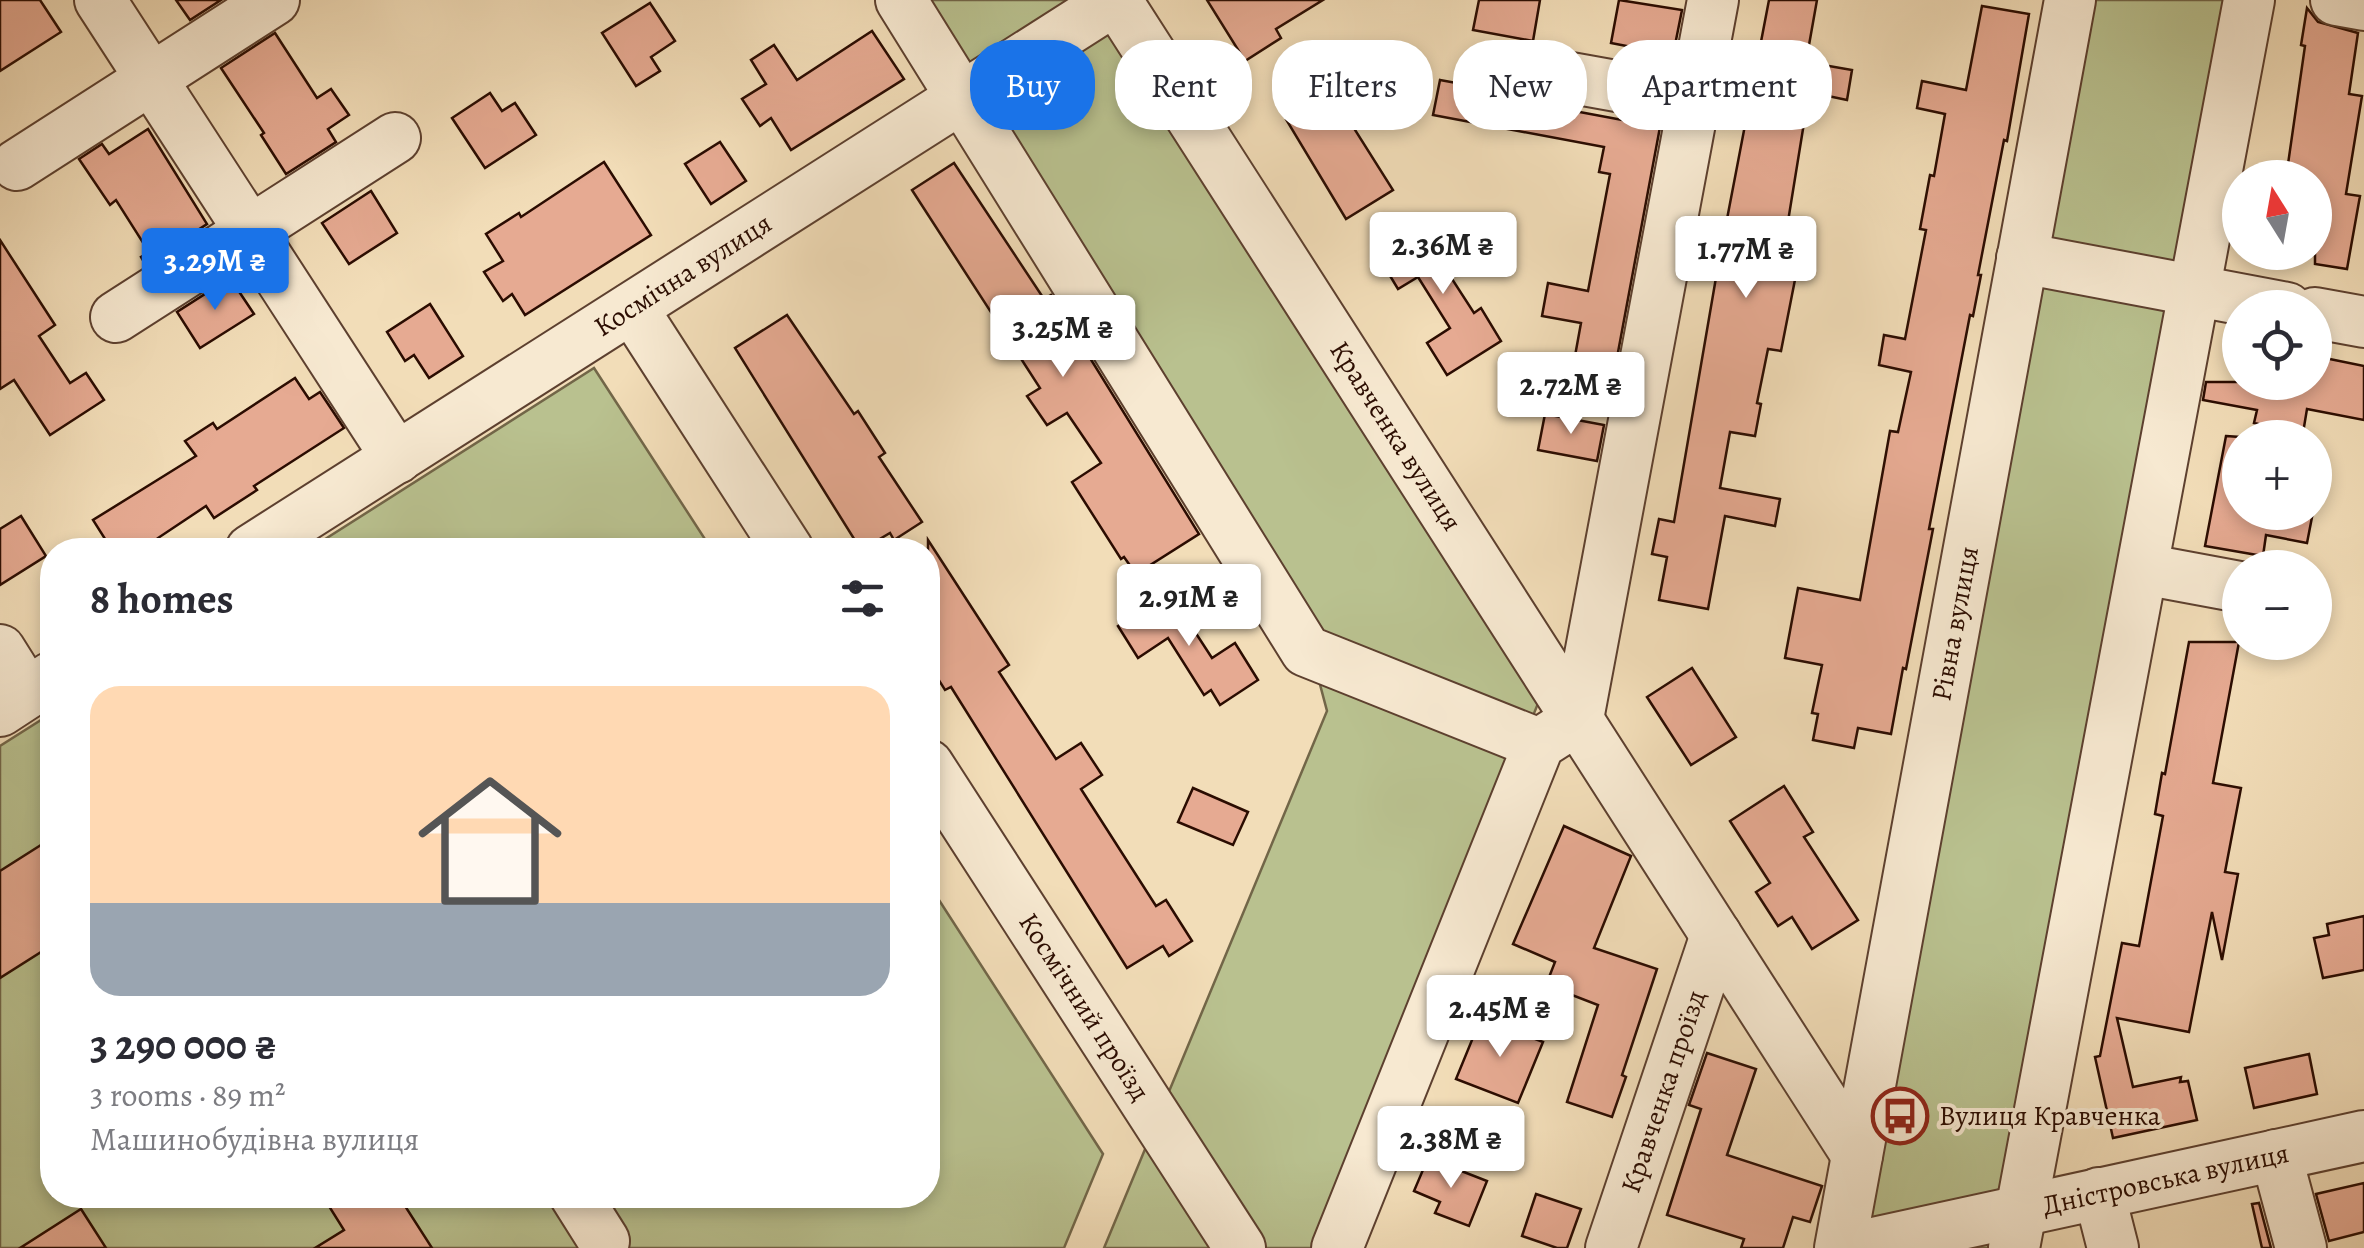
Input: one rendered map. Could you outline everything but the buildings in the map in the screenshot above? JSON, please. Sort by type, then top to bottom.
[{"type":"street","points":[[100,0],[396,458]]},
{"type":"street","points":[[18,165],[274,0]]},
{"type":"street","points":[[901,0],[1306,650],[1558,731]]},
{"type":"street","name":"Космічна вулиця","points":[[271,538],[1116,0]]},
{"type":"street","name":"Кравченка вулиця","points":[[1116,0],[1558,731],[1716,935],[1857,1155]]},
{"type":"street","points":[[1705,40],[1712,0]]},
{"type":"street","name":"Рівна вулиця","points":[[1840,1248],[2070,0]]},
{"type":"street","points":[[2017,1230],[2249,0]]},
{"type":"street","points":[[2336,0],[2364,5]]},
{"type":"street","points":[[1337,1248],[1558,731],[1688,130]]},
{"type":"street","points":[[116,317],[395,138]]},
{"type":"street","points":[[2022,258],[2222,295]]},
{"type":"street","points":[[632,308],[780,538]]},
{"type":"street","points":[[2332,316],[2364,322]]},
{"type":"street","points":[[2143,569],[2222,584]]},
{"type":"street","points":[[0,650],[27,694]]},
{"type":"street","name":"Космічний проїзд","points":[[940,784],[1240,1248]]},
{"type":"street","name":"Кравченка проїзд","points":[[1611,1248],[1716,935]]},
{"type":"street","name":"Дністровська вулиця","points":[[1851,1248],[2017,1230],[2099,1194],[2364,1136]]},
{"type":"street","points":[[2276,1155],[2300,1248]]},
{"type":"street","points":[[2099,1194],[2112,1248]]},
{"type":"street","points":[[583,1208],[604,1240]]},
{"type":"green space","points":[[916,0],[1099,0],[1124,40],[1115,40],[1115,130],[1182,130],[1541,696],[1319,1248],[1104,1248],[1327,711],[1305,628],[997,130],[1095,130],[1095,40],[970,40],[970,87]]},
{"type":"green space","points":[[2077,0],[2239,0],[2002,1248],[1846,1248]]},
{"type":"green space","points":[[594,368],[704,538],[327,538]]},
{"type":"green space","points":[[40,721],[40,1208],[940,1208],[940,902],[1103,1154],[1064,1248],[0,1248],[0,746]]},
{"type":"place","name":"Вулиця Кравченка","points":[[1900,1116]]}]
